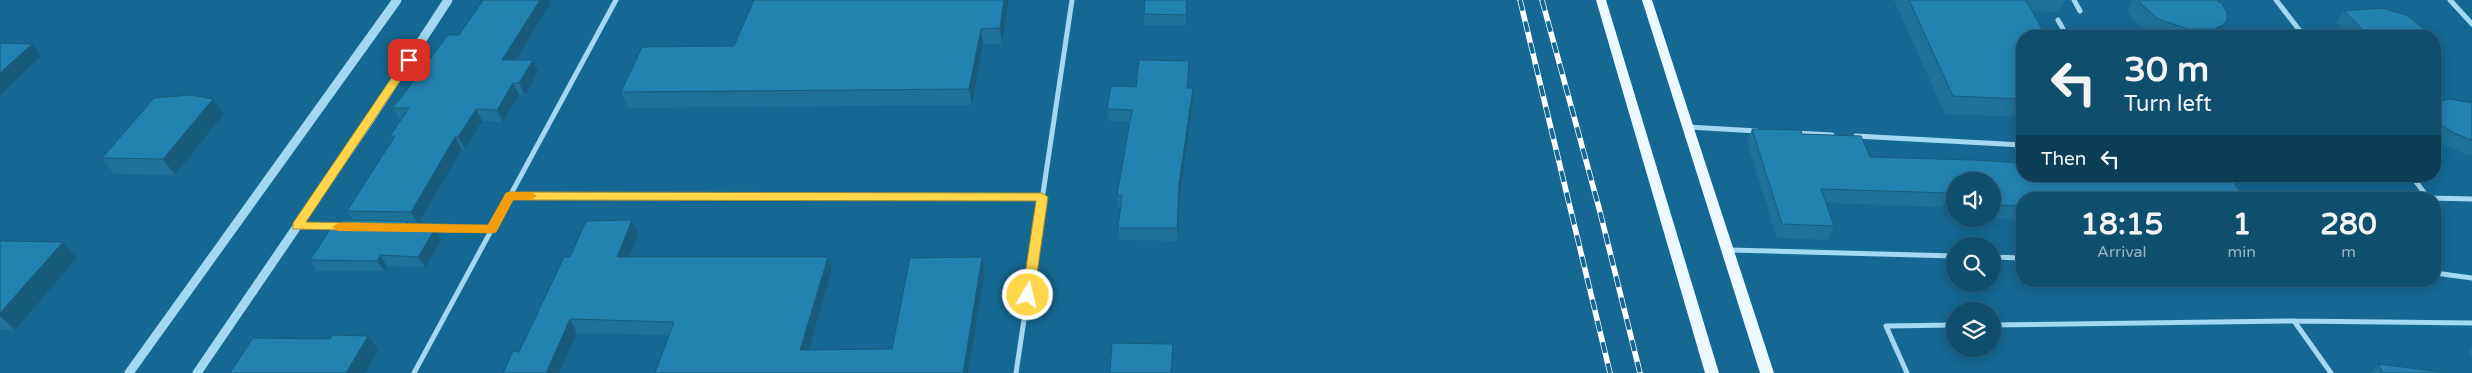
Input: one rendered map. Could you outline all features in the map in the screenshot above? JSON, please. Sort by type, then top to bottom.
[{"type":"main road","points":[[1601,0],[1712,373]]},
{"type":"main road","points":[[1647,0],[1767,373]]},
{"type":"street","points":[[129,373],[397,0]]},
{"type":"street","points":[[196,373],[448,0]]},
{"type":"street","points":[[414,373],[616,0]]},
{"type":"street","points":[[1016,373],[1072,0]]},
{"type":"street","points":[[2074,0],[2080,11]]},
{"type":"street","points":[[2276,0],[2299,30]]},
{"type":"street","points":[[2450,0],[2472,24]]},
{"type":"street","points":[[2058,20],[2064,30]]},
{"type":"street","points":[[1687,127],[1766,131]]},
{"type":"street","points":[[1786,132],[1835,135]]},
{"type":"street","points":[[1845,136],[2016,145]]},
{"type":"street","points":[[510,196],[1042,197]]},
{"type":"street","points":[[2441,198],[2472,199]]},
{"type":"street","points":[[1726,250],[1946,256]]},
{"type":"street","points":[[2001,257],[2016,258]]},
{"type":"street","points":[[2441,275],[2472,278]]},
{"type":"street","points":[[2001,325],[2294,321],[2472,323]]},
{"type":"street","points":[[2294,321],[2330,373]]},
{"type":"street","points":[[1907,373],[1886,326],[1946,325]]},
{"type":"lane","points":[[297,226],[346,227]]},
{"type":"lane","points":[[404,228],[492,229]]},
{"type":"building","points":[[483,0],[540,0],[502,60],[533,60],[519,83],[513,83],[497,110],[476,109],[458,137],[455,137],[411,212],[347,211],[395,136],[390,136],[409,108],[393,108],[448,35],[459,35]]},
{"type":"building","points":[[754,0],[1004,0],[1000,28],[981,29],[969,89],[621,92],[642,47],[734,46]]},
{"type":"building","points":[[1145,0],[1187,0],[1186,15],[1144,14]]},
{"type":"building","points":[[1909,0],[2026,0],[2043,30],[2016,30],[2016,99],[1953,96]]},
{"type":"building","points":[[2139,0],[2217,0],[2227,12],[2227,19],[2223,25],[2214,29],[2188,29],[2158,19]]},
{"type":"building","points":[[2382,8],[2406,15],[2424,30],[2363,30],[2344,11]]},
{"type":"building","points":[[0,43],[32,44],[0,73]]},
{"type":"building","points":[[1139,60],[1189,61],[1187,88],[1193,88],[1179,184],[1177,228],[1118,228],[1122,195],[1117,195],[1132,110],[1107,109],[1111,86],[1136,87]]},
{"type":"building","points":[[190,95],[213,99],[163,159],[102,158],[154,98]]},
{"type":"building","points":[[2450,99],[2472,103],[2472,140],[2454,133],[2441,124],[2441,101]]},
{"type":"building","points":[[1752,129],[1801,130],[1802,134],[1861,136],[1870,157],[2016,163],[2016,182],[2234,182],[2240,192],[2016,192],[2016,206],[2001,205],[2001,172],[1946,172],[1946,193],[1821,189],[1834,226],[1782,224]]},
{"type":"building","points":[[343,220],[407,221],[403,228],[435,229],[418,257],[380,255],[377,261],[310,260],[331,228],[338,228]]},
{"type":"building","points":[[632,220],[617,257],[828,257],[800,350],[892,349],[910,258],[982,257],[963,373],[655,373],[674,322],[570,319],[546,373],[503,373],[513,351],[519,352],[564,257],[570,257],[586,221]]},
{"type":"building","points":[[0,241],[63,242],[0,313]]},
{"type":"building","points":[[332,335],[368,336],[346,373],[230,373],[253,338],[330,339]]},
{"type":"building","points":[[1112,343],[1173,344],[1171,373],[1110,373]]},
{"type":"building","points":[[2378,364],[2442,372],[2442,373],[2383,373]]},
{"type":"railway","points":[[1520,0],[1610,373]]},
{"type":"railway","points":[[1542,0],[1599,208],[1640,373]]},
{"type":"slow traffic","points":[[338,227],[492,229],[510,196],[531,196]]},
{"type":"route","points":[[409,60],[297,226],[492,229],[510,196],[1042,197],[1028,295]]}]
